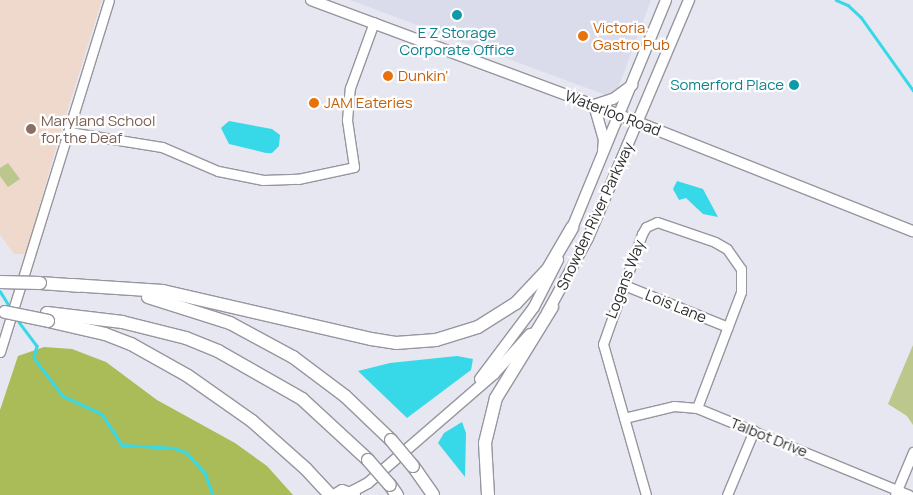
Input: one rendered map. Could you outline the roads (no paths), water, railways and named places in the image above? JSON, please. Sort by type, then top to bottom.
[{"type":"highway","points":[[0,282],[164,291],[371,339],[396,342],[436,340],[478,327],[516,303],[548,269],[572,228]]},
{"type":"highway","points":[[71,285],[163,300],[230,323],[285,352],[321,376],[391,440],[413,466],[433,495]]},
{"type":"highway","points":[[488,495],[485,443],[496,398],[552,307]]},
{"type":"highway","points":[[2,312],[122,322],[179,336],[218,351],[302,399],[368,460],[393,490]]},
{"type":"highway","points":[[47,317],[105,334],[131,344],[188,376],[252,421],[306,469],[330,495]]},
{"type":"main road","name":"Waterloo Road","points":[[310,0],[374,22],[594,105],[913,231]]},
{"type":"main road","name":"Snowden River Parkway","points":[[457,404],[495,361],[534,307],[572,228],[621,116],[666,0]]},
{"type":"main road","name":"Snowden River Parkway","points":[[334,495],[342,490],[356,494],[457,404],[494,374],[552,307],[584,246],[689,0]]},
{"type":"main road","points":[[602,159],[604,139],[594,105],[613,99],[633,84]]},
{"type":"street","points":[[0,352],[109,0]]},
{"type":"street","points":[[69,132],[162,146],[218,171],[263,180],[298,179],[354,167],[347,126],[348,101],[354,76],[374,22]]},
{"type":"street","name":"Logans Way","points":[[646,495],[603,344],[642,234],[651,224],[665,222],[715,242],[736,260],[743,282],[697,408]]},
{"type":"street","name":"Lois Lane","points":[[624,285],[728,327]]},
{"type":"street","name":"Talbot Drive","points":[[624,418],[674,406],[697,408],[754,430],[896,493],[909,495]]},
{"type":"street","points":[[726,495],[754,430]]},
{"type":"street","points":[[896,493],[913,452]]},
{"type":"water","points":[[229,121],[272,129],[280,135],[279,146],[272,153],[266,153],[229,144],[221,128]]},
{"type":"water","points":[[677,181],[703,189],[718,217],[703,214],[686,198],[679,200],[673,189]]},
{"type":"water","points":[[457,356],[473,359],[471,370],[407,418],[358,371],[390,363]]},
{"type":"water","points":[[462,422],[466,433],[465,477],[438,443],[444,433]]},
{"type":"waterway","points":[[836,0],[848,5],[861,17],[913,90]]},
{"type":"waterway","points":[[0,291],[8,304]]},
{"type":"waterway","points":[[19,322],[37,346],[34,357],[63,396],[102,414],[122,445],[175,448],[187,453],[205,473],[213,495]]},
{"type":"place","name":"E Z Storage Corporate Office","points":[[457,15]]},
{"type":"place","name":"Victoria Gastro Pub","points":[[583,36]]},
{"type":"place","name":"Dunkin'","points":[[388,76]]},
{"type":"place","name":"Somerford Place","points":[[794,85]]},
{"type":"place","name":"JAM Eateries","points":[[314,103]]},
{"type":"place","name":"Maryland School for the Deaf","points":[[31,129]]}]
